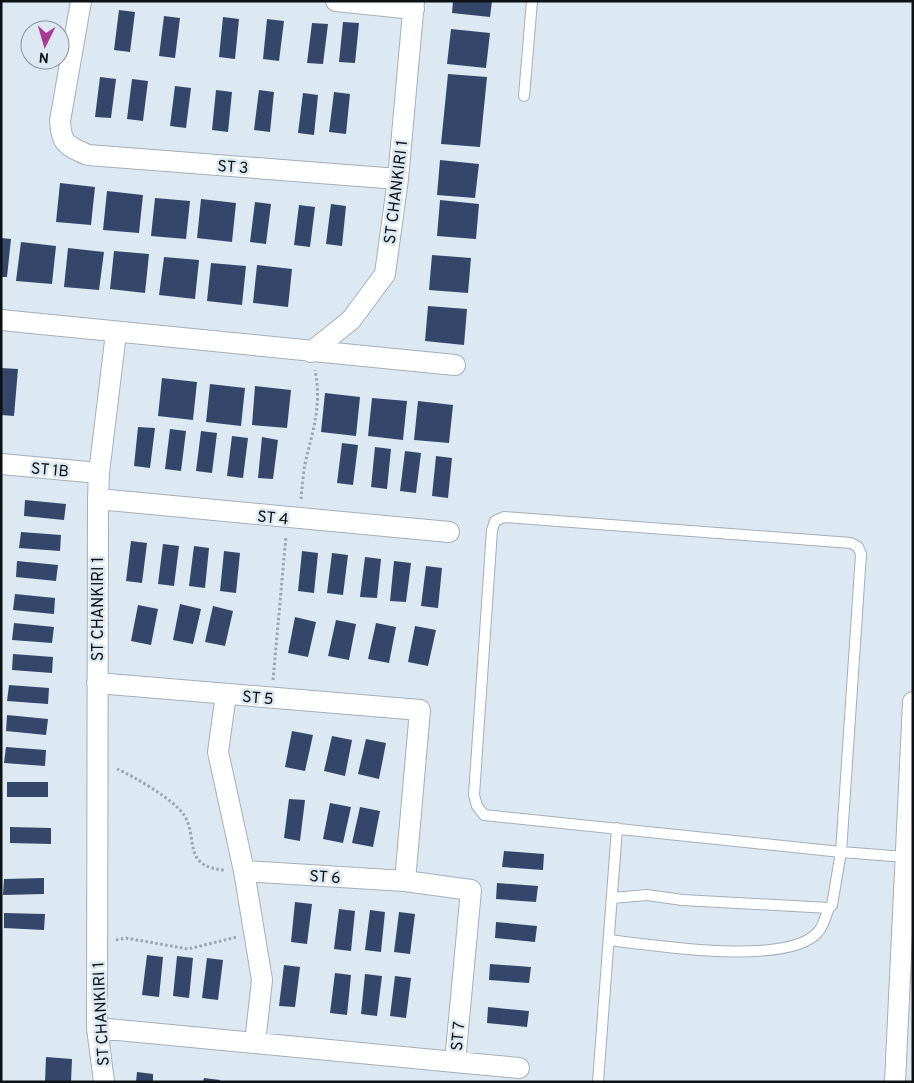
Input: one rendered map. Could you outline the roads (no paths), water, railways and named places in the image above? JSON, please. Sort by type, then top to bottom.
[{"type":"street","name":"ST 3","points":[[81,1],[60,121],[61,137],[69,147],[88,155],[398,179]]},
{"type":"street","points":[[336,1],[414,5]]},
{"type":"street","name":"ST CHANKIRI 1","points":[[311,352],[351,320],[385,274],[398,179],[414,5]]},
{"type":"street","points":[[1,320],[116,333],[455,365]]},
{"type":"street","name":"ST CHANKIRI 1","points":[[104,1082],[97,1028],[96,759],[98,499],[99,473],[116,333]]},
{"type":"street","name":"ST 1B","points":[[1,464],[99,473]]},
{"type":"street","name":"ST 4","points":[[98,499],[293,519],[449,532]]},
{"type":"street","name":"ST 5","points":[[97,683],[420,710],[406,881]]},
{"type":"street","points":[[226,694],[218,752],[244,871],[262,980],[255,1043]]},
{"type":"street","points":[[895,1082],[913,702]]},
{"type":"street","name":"ST 6","points":[[244,871],[406,881]]},
{"type":"street","name":"ST 7","points":[[97,1028],[455,1062],[471,890],[406,881]]},
{"type":"street","points":[[455,1062],[519,1068]]},
{"type":"lane","points":[[524,96],[532,1]]},
{"type":"lane","points":[[609,940],[734,952],[793,947],[818,933],[832,905],[841,852],[861,554],[858,547],[850,543],[504,517],[495,521],[492,530],[474,794],[477,806],[484,815],[841,852],[906,857]]},
{"type":"lane","points":[[598,1082],[616,828]]},
{"type":"lane","points":[[612,898],[647,895],[683,900],[829,908]]}]
